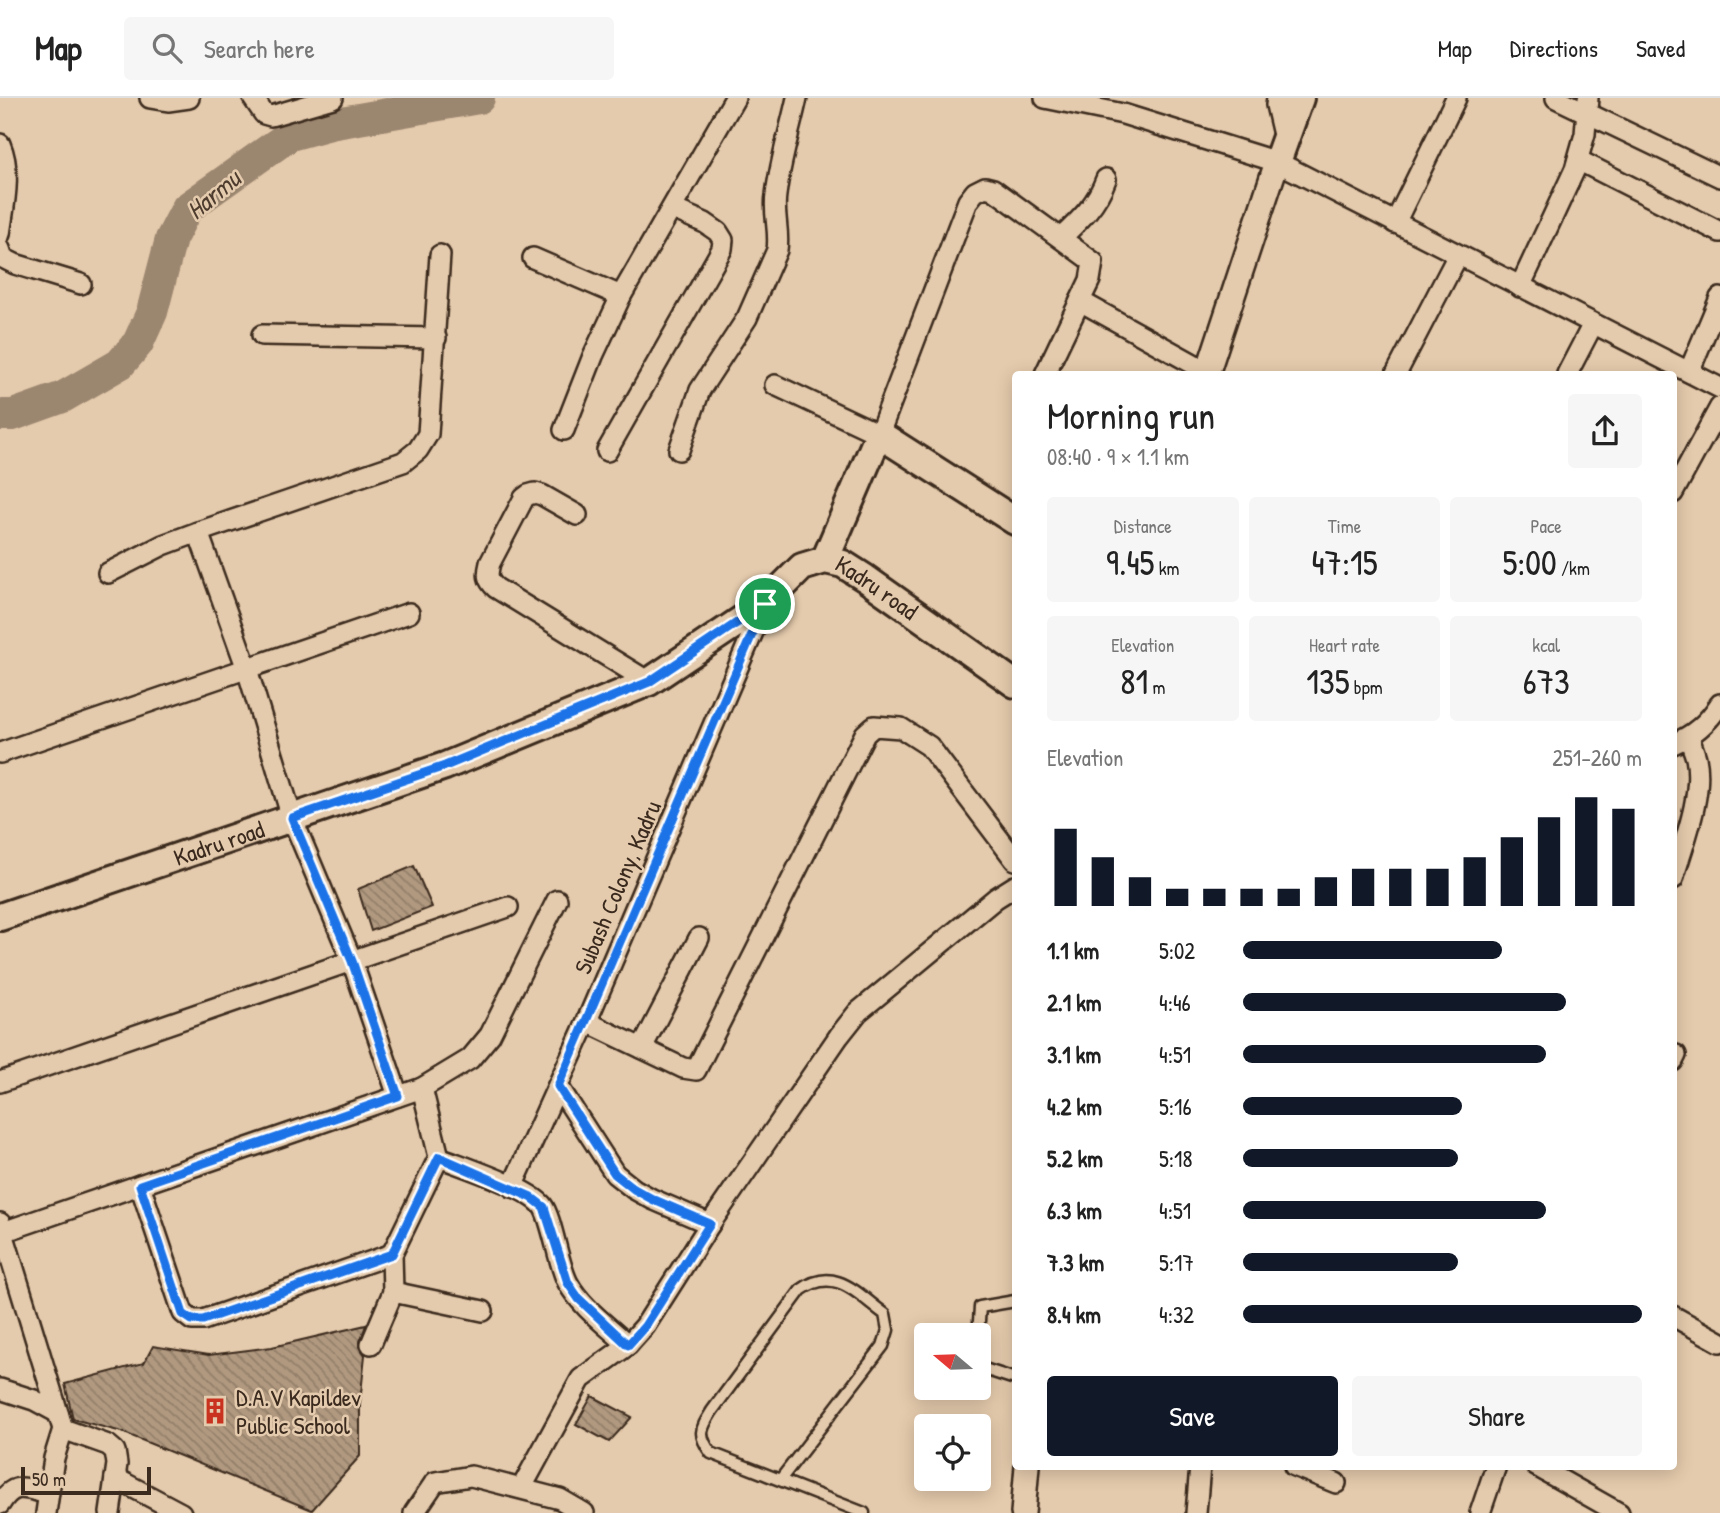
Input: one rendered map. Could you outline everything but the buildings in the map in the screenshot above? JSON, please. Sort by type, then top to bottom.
[{"type":"main road","points":[[1280,150],[1300,98]]},
{"type":"main road","points":[[825,560],[879,434],[1012,519]]},
{"type":"main road","name":"Kadru road","points":[[0,918],[445,766],[649,682],[765,604],[802,567],[825,560],[843,564],[865,578],[1012,682]]},
{"type":"street","points":[[150,98],[168,101],[189,98]]},
{"type":"street","points":[[253,98],[264,114],[271,116],[333,98]]},
{"type":"street","points":[[564,430],[593,356],[621,296],[735,98]]},
{"type":"street","points":[[679,450],[700,390],[747,318],[778,250],[775,196],[797,98]]},
{"type":"street","points":[[1045,98],[1280,150],[1395,223],[1720,388]]},
{"type":"street","points":[[1209,371],[1280,150],[1277,98]]},
{"type":"street","points":[[1395,223],[1456,98]]},
{"type":"street","points":[[1556,98],[1586,105],[1720,177]]},
{"type":"street","points":[[1520,287],[1578,160],[1585,134],[1586,105]]},
{"type":"street","points":[[0,144],[4,153],[6,182],[0,234]]},
{"type":"street","points":[[1578,160],[1720,232]]},
{"type":"street","points":[[1061,239],[1090,210],[1106,179]]},
{"type":"street","points":[[775,384],[879,434],[968,201],[975,192],[985,187],[993,189],[1093,262],[1090,280],[1046,371]]},
{"type":"street","points":[[607,452],[722,248],[723,240],[718,232],[673,209]]},
{"type":"street","points":[[0,249],[3,258],[15,264],[81,284]]},
{"type":"street","points":[[108,573],[163,545],[403,462],[418,450],[428,434],[440,255]]},
{"type":"street","points":[[1398,371],[1458,255]]},
{"type":"street","points":[[533,258],[621,296]]},
{"type":"street","points":[[1689,372],[1720,298]]},
{"type":"street","points":[[1080,301],[1204,371]]},
{"type":"street","points":[[1568,371],[1594,324]]},
{"type":"street","points":[[261,335],[436,338]]},
{"type":"street","points":[[1677,486],[1720,407]]},
{"type":"street","points":[[577,515],[542,495],[535,493],[524,498],[490,563],[487,574],[490,582],[649,682]]},
{"type":"street","points":[[198,532],[247,669],[292,818],[352,961],[398,1096]]},
{"type":"street","name":"Subash Colony, Kadru","points":[[512,1187],[587,1021],[765,604]]},
{"type":"street","points":[[0,753],[409,613]]},
{"type":"street","points":[[1677,865],[1693,810],[1697,761],[1681,741],[1709,722],[1720,704]]},
{"type":"street","points":[[587,1021],[689,1070],[696,1070],[865,734],[874,726],[901,728],[929,746],[1012,856]]},
{"type":"street","points":[[522,1488],[582,1380],[628,1345],[645,1326],[710,1224],[858,1012],[996,898],[1012,888]]},
{"type":"street","points":[[0,1504],[12,1489],[20,1487],[47,1504],[60,1421],[1,1229],[140,1185],[422,1088],[470,1059],[489,1035],[557,900]]},
{"type":"street","points":[[0,1082],[508,907]]},
{"type":"street","points":[[642,1048],[699,938]]},
{"type":"street","points":[[558,1086],[615,1174],[652,1199],[710,1224]]},
{"type":"street","points":[[371,1344],[393,1292],[392,1254],[439,1157],[422,1088]]},
{"type":"street","points":[[439,1157],[512,1187],[544,1207],[568,1283],[579,1299],[628,1345]]},
{"type":"street","points":[[140,1185],[183,1314],[192,1320],[203,1320],[392,1254]]},
{"type":"street","points":[[393,1292],[483,1311]]},
{"type":"street","points":[[1677,1318],[1720,1342]]},
{"type":"street","points":[[0,1389],[34,1400],[60,1421],[116,1451],[117,1464],[110,1513]]},
{"type":"street","points":[[1023,1513],[1027,1470]]},
{"type":"street","points":[[1196,1513],[1200,1470]]},
{"type":"street","points":[[1304,1470],[1336,1483]]},
{"type":"street","points":[[1480,1513],[1495,1470]]},
{"type":"street","points":[[1543,1470],[1619,1513]]},
{"type":"street","points":[[414,1513],[435,1482],[471,1476],[560,1499],[584,1513]]},
{"type":"street","points":[[115,1478],[181,1513]]},
{"type":"lane","points":[[780,1480],[883,1346],[888,1330],[885,1314],[843,1284],[827,1279],[812,1282],[801,1290],[712,1410],[701,1429],[703,1442],[711,1452],[780,1480],[864,1513]]},
{"type":"lane","points":[[979,1323],[980,1307],[1012,1302]]},
{"type":"lane","points":[[991,1371],[1012,1378]]},
{"type":"waterway","name":"Harmu","points":[[0,415],[13,415],[63,397],[120,364],[138,343],[152,312],[171,239],[187,208],[290,135],[330,124],[479,98]]},
{"type":"place","name":"D.A.V Kapildev Public School","points":[[215,1411]]},
{"type":"route","points":[[765,604],[558,1086],[615,1174],[652,1199],[710,1224],[645,1326],[628,1345],[579,1299],[568,1283],[560,1262],[544,1207],[512,1187],[439,1157],[392,1254],[203,1320],[192,1320],[183,1314],[140,1185],[398,1096],[352,961],[292,818],[445,766],[649,682],[765,604]]}]
